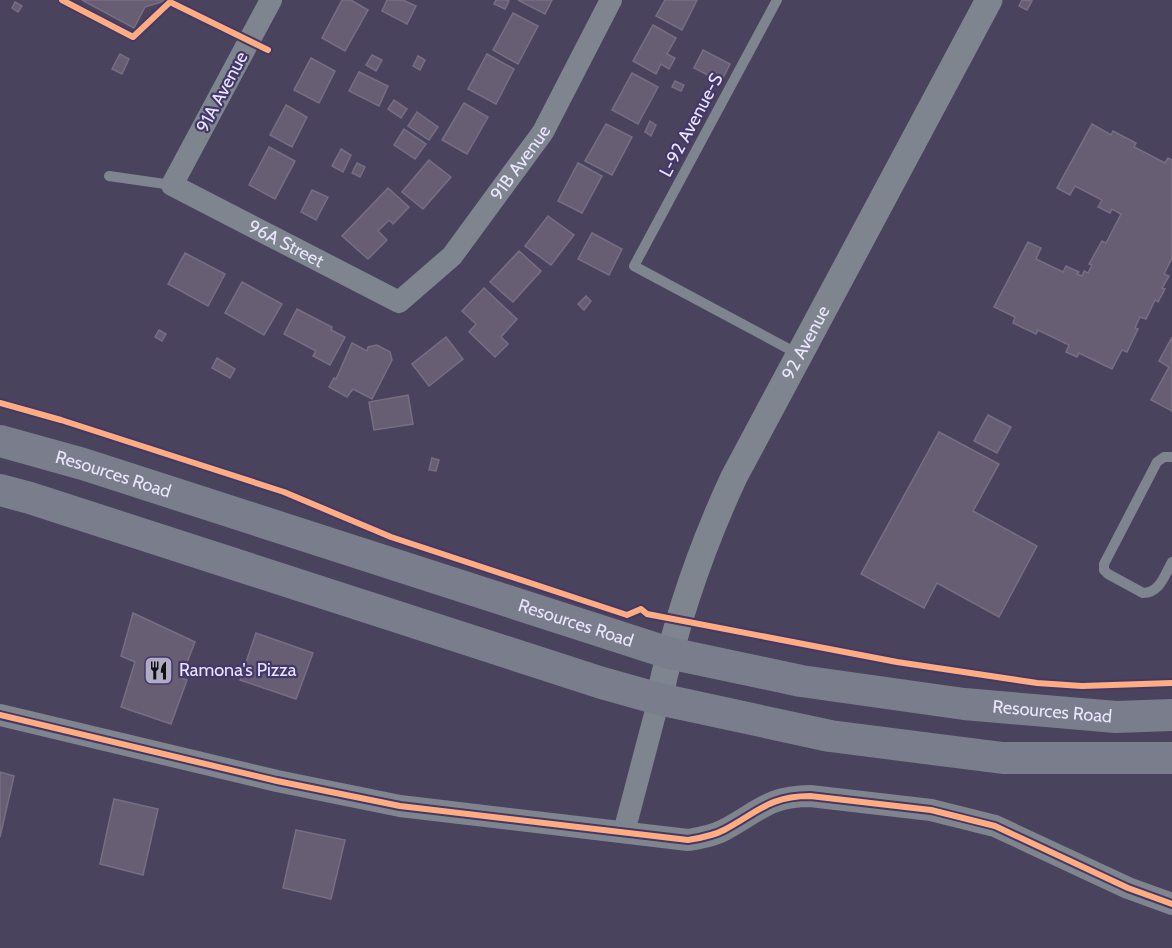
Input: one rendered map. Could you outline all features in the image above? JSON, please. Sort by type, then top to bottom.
[{"type":"main road","name":"Resources Road","points":[[0,441],[94,467],[669,653],[801,681],[963,704],[1116,717],[1172,715]]},
{"type":"main road","points":[[0,490],[659,699],[830,736],[1003,758],[1172,758]]},
{"type":"street","name":"91A Avenue","points":[[172,185],[271,0]]},
{"type":"street","name":"91B Avenue","points":[[399,302],[452,256],[543,132],[611,0]]},
{"type":"street","name":"92 Avenue","points":[[659,699],[669,653],[692,577],[710,530],[757,431],[800,355],[989,0]]},
{"type":"street","name":"96A Street","points":[[172,185],[399,302]]},
{"type":"street","points":[[624,832],[659,699]]},
{"type":"street","points":[[0,715],[277,781],[400,806],[688,840],[708,837],[723,831],[777,799],[795,796],[931,810],[995,826],[1128,888],[1172,904]]},
{"type":"lane","name":"L-92 Avenue-S","points":[[777,0],[634,266],[800,355]]},
{"type":"lane","points":[[109,176],[172,185]]},
{"type":"lane","points":[[1172,457],[1164,457],[1157,462],[1104,564],[1104,570],[1143,593],[1148,593],[1156,590],[1172,562]]},
{"type":"building","points":[[82,0],[168,0],[145,7],[134,28]]},
{"type":"building","points":[[342,0],[351,0],[368,10],[345,51],[322,38]]},
{"type":"building","points":[[387,0],[403,0],[416,6],[407,24],[382,11]]},
{"type":"building","points":[[496,0],[509,1],[505,9],[494,4]]},
{"type":"building","points":[[518,0],[552,0],[545,14]]},
{"type":"building","points":[[665,0],[697,0],[682,30],[656,16]]},
{"type":"building","points":[[1022,0],[1032,1],[1027,10],[1019,6]]},
{"type":"building","points":[[15,2],[22,6],[18,12],[12,8]]},
{"type":"building","points":[[513,13],[538,26],[518,64],[493,50]]},
{"type":"building","points":[[653,25],[676,38],[667,54],[675,58],[669,69],[661,64],[656,74],[633,61]]},
{"type":"building","points":[[703,50],[730,64],[721,82],[694,68]]},
{"type":"building","points":[[120,54],[129,59],[122,74],[112,69]]},
{"type":"building","points":[[487,54],[514,69],[496,104],[468,89]]},
{"type":"building","points":[[372,55],[382,60],[376,71],[366,65]]},
{"type":"building","points":[[418,56],[425,60],[420,70],[413,66]]},
{"type":"building","points":[[311,58],[335,71],[319,103],[294,90]]},
{"type":"building","points":[[359,72],[388,86],[379,106],[349,91]]},
{"type":"building","points":[[632,73],[658,87],[638,124],[612,110]]},
{"type":"building","points":[[675,81],[684,85],[681,91],[672,87]]},
{"type":"building","points":[[394,100],[407,109],[401,118],[388,109]]},
{"type":"building","points":[[464,103],[488,117],[467,154],[442,140]]},
{"type":"building","points":[[286,105],[307,117],[292,147],[270,135]]},
{"type":"building","points":[[417,112],[438,127],[429,140],[408,126]]},
{"type":"building","points":[[650,121],[656,125],[651,136],[645,132]]},
{"type":"building","points":[[606,124],[632,137],[612,175],[585,161]]},
{"type":"building","points":[[1092,124],[1111,135],[1113,131],[1136,143],[1134,147],[1165,163],[1168,158],[1172,160],[1172,258],[1164,274],[1169,276],[1158,302],[1155,300],[1146,319],[1140,317],[1135,328],[1138,329],[1127,352],[1122,350],[1112,369],[1079,353],[1077,357],[1066,352],[1069,345],[1038,330],[1036,334],[1013,323],[1015,317],[994,307],[1028,242],[1041,248],[1036,259],[1063,272],[1066,266],[1079,272],[1077,274],[1082,276],[1084,271],[1088,273],[1092,265],[1089,264],[1102,241],[1106,243],[1121,214],[1112,209],[1110,213],[1098,207],[1102,200],[1075,186],[1070,195],[1057,188]]},
{"type":"building","points":[[404,129],[426,144],[415,159],[394,145]]},
{"type":"building","points":[[269,147],[295,161],[275,199],[249,185]]},
{"type":"building","points":[[341,149],[351,155],[343,172],[332,166]]},
{"type":"building","points":[[429,160],[451,177],[423,209],[402,192]]},
{"type":"building","points":[[357,163],[365,167],[360,177],[352,173]]},
{"type":"building","points":[[578,163],[602,176],[582,213],[558,201]]},
{"type":"building","points":[[388,188],[409,207],[393,224],[389,220],[378,231],[387,240],[368,259],[342,236]]},
{"type":"building","points":[[312,190],[328,197],[316,220],[301,212]]},
{"type":"building","points":[[548,216],[574,235],[551,265],[525,246]]},
{"type":"building","points":[[592,233],[622,249],[609,275],[578,259]]},
{"type":"building","points":[[519,251],[541,271],[513,302],[490,282]]},
{"type":"building","points":[[185,253],[225,274],[208,306],[168,284]]},
{"type":"building","points":[[242,282],[282,304],[264,335],[225,313]]},
{"type":"building","points":[[484,288],[517,319],[501,337],[508,344],[495,357],[469,332],[476,324],[462,311]]},
{"type":"building","points":[[586,296],[591,301],[584,310],[578,304]]},
{"type":"building","points":[[297,309],[332,327],[331,330],[345,337],[330,365],[313,356],[316,351],[284,334]]},
{"type":"building","points":[[159,330],[166,334],[162,341],[155,337]]},
{"type":"building","points":[[446,337],[463,359],[429,386],[412,364]]},
{"type":"building","points":[[1172,337],[1172,411],[1151,400],[1169,367],[1159,361]]},
{"type":"building","points":[[352,343],[367,351],[368,347],[377,345],[390,352],[392,360],[372,399],[353,389],[347,397],[329,387],[334,378],[336,379]]},
{"type":"building","points":[[217,358],[235,369],[230,378],[212,368]]},
{"type":"building","points":[[408,395],[413,424],[374,430],[369,402]]},
{"type":"building","points":[[988,415],[1011,427],[997,453],[974,441]]},
{"type":"building","points":[[939,432],[999,464],[973,511],[1037,546],[999,617],[937,583],[924,608],[861,574]]},
{"type":"building","points":[[432,458],[439,460],[436,471],[429,470]]},
{"type":"building","name":"Ramona's Pizza","points":[[133,613],[195,642],[181,678],[187,680],[171,724],[121,707],[135,662],[121,656]]},
{"type":"building","points":[[256,633],[313,653],[296,699],[240,680]]},
{"type":"building","points":[[0,772],[14,776],[0,837]]},
{"type":"building","points":[[114,799],[158,809],[143,875],[100,864]]},
{"type":"building","points":[[296,830],[345,840],[331,899],[283,888]]},
{"type":"cycle path","points":[[62,0],[133,37],[170,2],[268,50]]},
{"type":"cycle path","points":[[0,403],[61,420],[284,492],[391,537],[627,615],[641,609],[647,614],[897,662],[1037,683],[1082,686],[1172,683]]},
{"type":"cycle path","points":[[0,715],[277,781],[400,806],[688,840],[720,832],[764,806],[796,797],[810,796],[931,810],[995,826],[1128,888],[1172,904]]},
{"type":"place","name":"Ramona's Pizza","points":[[158,670]]}]
